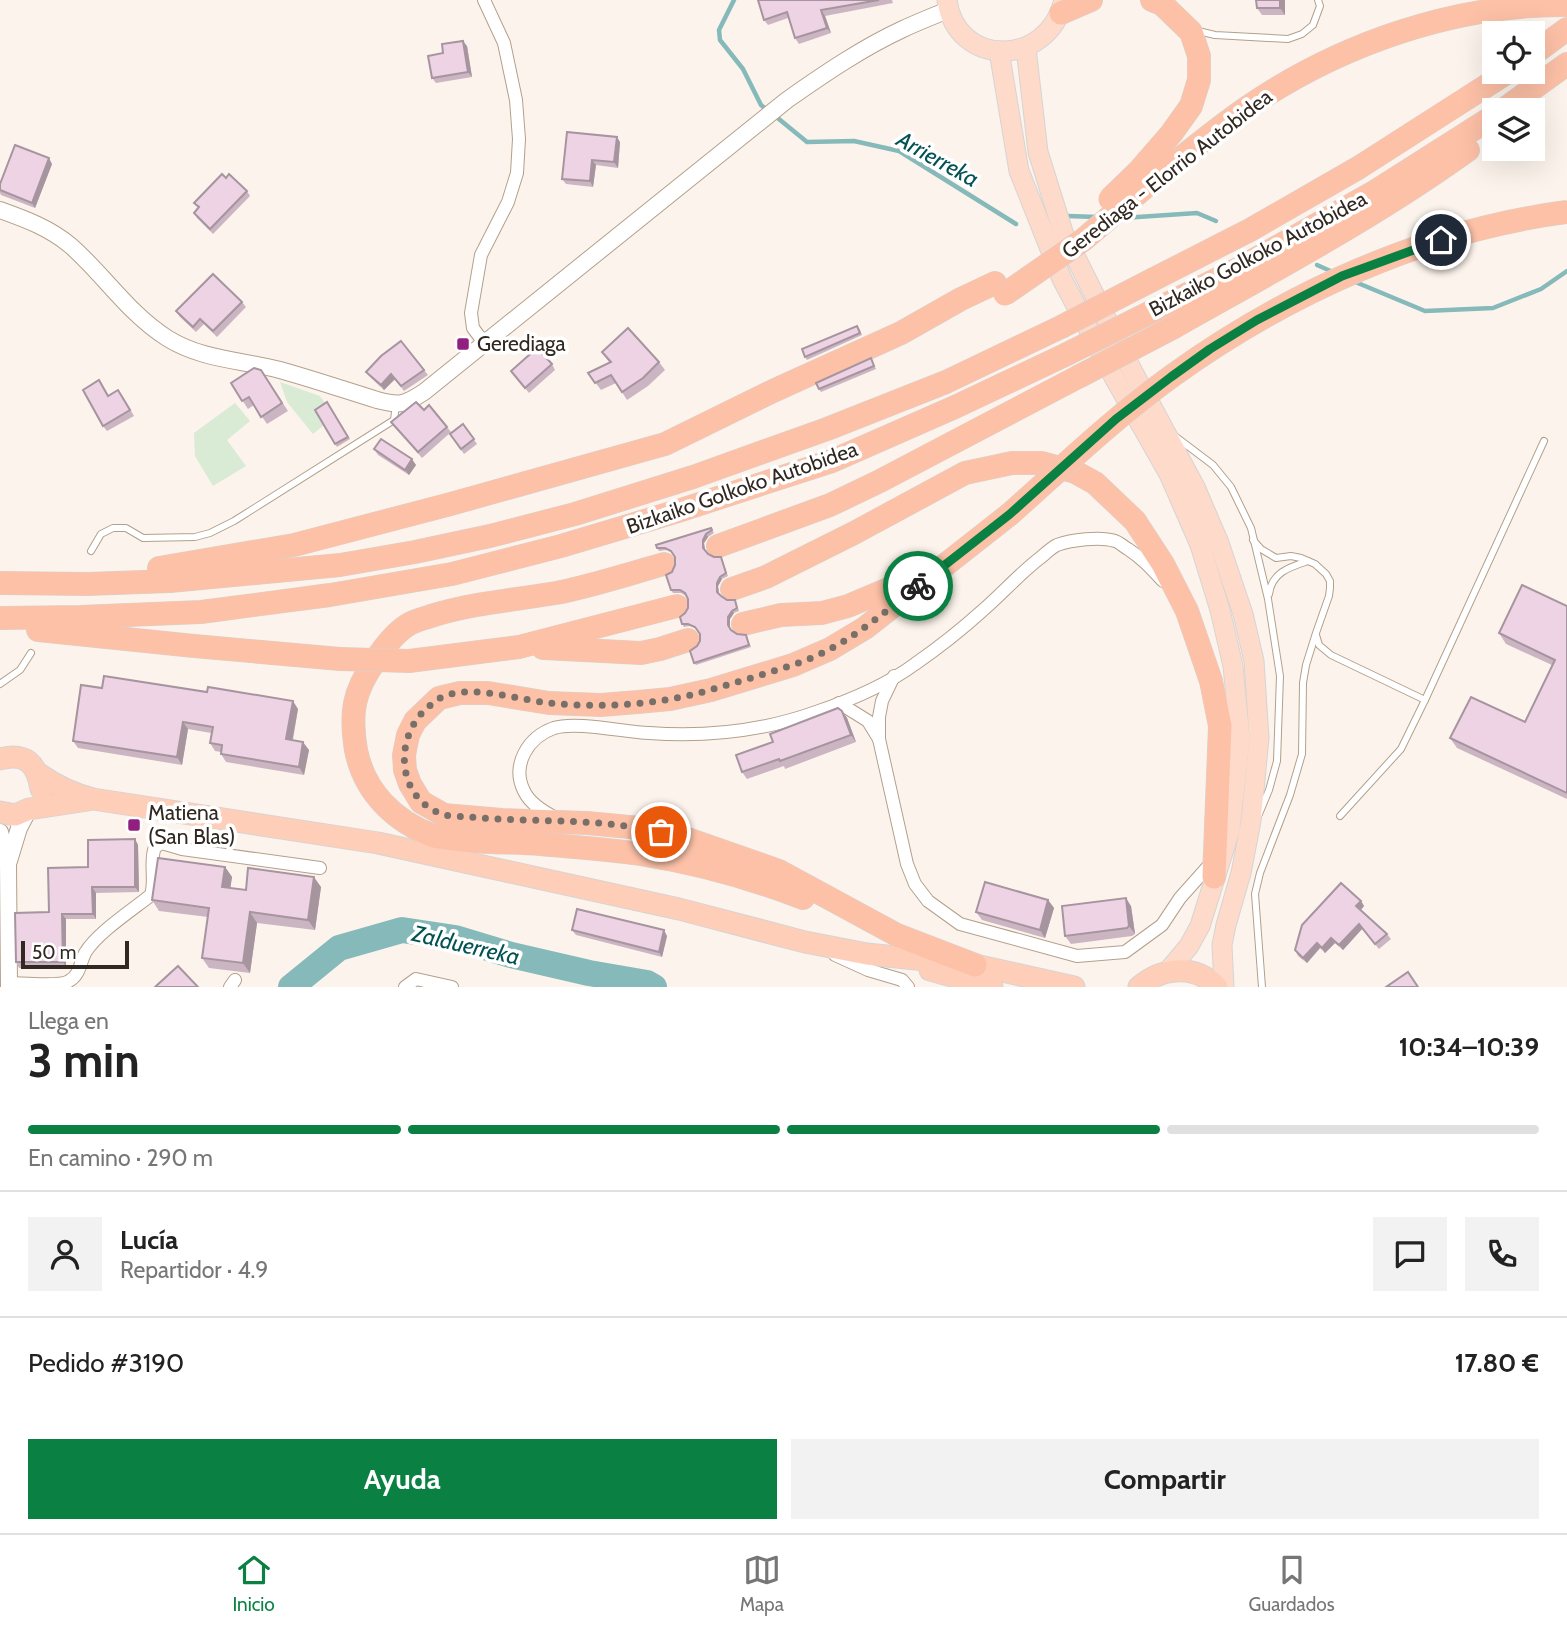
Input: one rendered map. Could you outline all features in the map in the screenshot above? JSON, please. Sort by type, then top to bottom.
[{"type":"highway","points":[[1063,6],[1091,0]]},
{"type":"highway","points":[[88,584],[146,570],[294,545],[665,444],[901,333],[961,299],[1000,289],[1144,177],[1191,106],[1199,80],[1199,56],[1191,33],[1162,4],[1152,0]]},
{"type":"highway","name":"Gerediaga - Elorrio Autobidea","points":[[1144,177],[1281,86],[1351,50],[1439,21],[1521,7],[1567,5]]},
{"type":"highway","points":[[1545,45],[1567,29]]},
{"type":"highway","points":[[1520,98],[1567,64]]},
{"type":"highway","points":[[1538,98],[1567,77]]},
{"type":"highway","name":"Bizkaiko Golkoko Autobidea","points":[[0,583],[170,581],[340,565],[490,536],[575,514],[693,477],[827,429],[946,382],[1061,327],[1250,230],[1358,168],[1488,84]]},
{"type":"highway","name":"Bizkaiko Golkoko Autobidea","points":[[0,618],[201,612],[330,595],[464,571],[561,546],[832,461],[1065,355],[1238,269],[1376,191],[1482,124]]},
{"type":"highway","points":[[718,546],[842,499],[890,476],[1174,327],[1327,240],[1433,175],[1482,139]]},
{"type":"highway","points":[[897,935],[779,871],[682,837],[640,828],[444,815],[421,802],[410,784],[404,762],[408,734],[415,721],[439,698],[460,693],[488,693],[549,703],[601,705],[670,699],[711,690],[793,665],[830,649],[865,628],[1010,514],[1116,419],[1210,349],[1257,320],[1342,276],[1441,240],[1567,212]]},
{"type":"highway","points":[[732,589],[766,577],[854,533],[965,472],[1012,463],[1042,463],[1074,472],[1095,484],[1136,521],[1163,564],[1187,611],[1211,681],[1220,726],[1215,868]]},
{"type":"highway","points":[[743,624],[781,615],[822,613],[848,606],[927,572],[963,551]]},
{"type":"highway","points":[[664,564],[558,593],[492,601],[446,611],[410,623],[386,644],[364,675],[354,701],[353,728],[359,767],[371,789],[398,818],[436,836],[639,854],[716,870],[774,887],[975,965]]},
{"type":"highway","points":[[0,626],[340,659],[409,661],[519,647],[677,606]]},
{"type":"highway","points":[[519,647],[640,653],[688,640]]},
{"type":"highway","points":[[0,759],[20,757],[36,769],[41,788],[39,798],[29,809]]},
{"type":"highway","points":[[38,774],[74,794],[93,799],[378,843],[679,909],[992,987]]},
{"type":"highway","points":[[0,812],[15,815],[29,809],[93,799]]},
{"type":"highway","points":[[867,954],[975,965],[1074,987]]},
{"type":"highway","points":[[1139,987],[1150,978],[1168,971],[1184,970],[1200,975],[1217,987]]},
{"type":"main road","points":[[947,5],[956,26],[967,38],[982,47],[999,51],[1026,48],[1041,40],[1053,28],[1063,6]]},
{"type":"main road","points":[[1026,48],[1038,152],[1063,232],[1195,487],[1219,543],[1243,614],[1254,661],[1259,738],[1251,821],[1222,945],[1224,987]]},
{"type":"main road","points":[[999,51],[1019,171],[1062,279],[1169,474],[1200,545],[1220,610],[1233,666],[1240,739],[1230,830],[1215,868],[1200,926],[1189,946],[1168,971]]},
{"type":"street","points":[[484,0],[504,43],[516,100],[519,139],[517,173],[508,202],[481,255],[471,313],[473,328],[485,344]]},
{"type":"street","points":[[0,210],[33,222],[72,246],[145,321],[184,349],[219,359],[279,370],[377,401],[408,403],[424,393],[787,100],[866,48],[947,5]]},
{"type":"street","points":[[562,821],[542,811],[524,792],[520,761],[535,738],[554,728],[574,725],[674,735],[724,732],[814,713],[862,694],[914,665],[981,612],[1021,573],[1056,546],[1091,538],[1115,541],[1145,561],[1187,611]]},
{"type":"street","points":[[895,676],[882,701],[879,739],[907,864],[915,884],[928,901],[960,924],[1077,956],[1125,952],[1162,925],[1180,898],[1215,868]]},
{"type":"street","points":[[839,703],[868,721],[879,739]]},
{"type":"street","points":[[29,809],[19,828],[8,863],[4,913],[9,985],[61,984],[70,981],[78,972],[85,953],[98,939],[151,895],[152,855],[155,846],[162,843],[182,849],[320,868]]},
{"type":"street","points":[[0,832],[8,863]]},
{"type":"street","points":[[805,942],[868,970],[902,980],[908,987]]},
{"type":"street","points":[[405,987],[416,979],[452,987]]},
{"type":"lane","points":[[1186,27],[1215,35],[1289,39],[1302,34],[1313,25],[1321,6],[1318,0]]},
{"type":"lane","points":[[91,551],[101,534],[113,528],[126,528],[144,538],[195,537],[210,533],[234,521],[394,420],[396,404]]},
{"type":"lane","points":[[1161,424],[1213,464],[1231,487],[1251,528],[1268,599],[1280,676],[1277,761],[1269,790],[1246,848]]},
{"type":"lane","points":[[1340,816],[1401,749],[1544,441]]},
{"type":"lane","points":[[1253,540],[1261,549],[1276,558],[1291,556],[1308,561],[1321,569],[1330,581],[1329,596],[1306,665],[1301,754],[1290,795],[1260,873],[1255,894],[1262,987]]},
{"type":"lane","points":[[1268,599],[1270,587],[1277,576],[1284,570],[1308,561]]},
{"type":"lane","points":[[1315,633],[1319,646],[1331,655],[1425,701]]},
{"type":"lane","points":[[0,684],[20,670],[32,653]]},
{"type":"green space","points":[[280,382],[320,396],[327,406],[324,425],[313,434],[287,402]]},
{"type":"green space","points":[[235,403],[250,421],[227,440],[246,466],[213,486],[195,456],[194,433]]},
{"type":"building","points":[[758,0],[879,0],[821,10],[827,28],[795,38],[787,12],[764,20]]},
{"type":"building","points":[[1256,0],[1280,0],[1280,8],[1257,8]]},
{"type":"building","points":[[463,41],[468,72],[432,78],[428,56],[443,53],[442,44]]},
{"type":"building","points":[[567,132],[617,137],[614,162],[592,160],[590,181],[562,179]]},
{"type":"building","points":[[15,145],[49,158],[32,203],[0,190]]},
{"type":"building","points":[[222,174],[226,178],[229,174],[247,191],[210,229],[194,213],[199,207],[194,203]]},
{"type":"building","points":[[213,274],[242,302],[213,331],[200,319],[193,327],[176,311]]},
{"type":"building","points":[[857,326],[860,333],[805,357],[802,349]]},
{"type":"building","points":[[628,328],[659,362],[643,378],[622,392],[611,375],[595,383],[588,373],[611,362],[602,352]]},
{"type":"building","points":[[401,341],[424,370],[401,386],[391,374],[381,385],[366,372]]},
{"type":"building","points":[[537,348],[552,364],[525,388],[511,371]]},
{"type":"building","points":[[871,358],[874,366],[819,389],[816,383]]},
{"type":"building","points":[[254,368],[261,370],[282,403],[261,417],[249,397],[242,401],[231,383]]},
{"type":"building","points":[[99,380],[108,396],[118,390],[130,410],[103,426],[83,390]]},
{"type":"building","points":[[327,402],[348,437],[335,444],[315,410]]},
{"type":"building","points":[[416,402],[424,410],[429,405],[447,427],[418,452],[391,422]]},
{"type":"building","points":[[463,424],[474,439],[461,449],[450,434]]},
{"type":"building","points":[[381,439],[412,459],[405,470],[374,449]]},
{"type":"building","points":[[711,528],[703,540],[703,548],[714,557],[721,557],[726,573],[717,583],[717,592],[727,600],[735,600],[737,608],[728,617],[728,625],[737,634],[746,635],[749,645],[694,663],[690,651],[700,641],[700,634],[695,627],[682,624],[680,617],[688,608],[688,599],[680,590],[671,590],[666,575],[672,572],[675,557],[671,551],[657,548],[656,545]]},
{"type":"building","points":[[1522,585],[1567,606],[1567,793],[1450,738],[1471,697],[1525,722],[1555,660],[1499,633]]},
{"type":"building","points":[[104,676],[207,692],[208,687],[293,701],[286,739],[303,742],[299,767],[221,754],[222,745],[210,743],[213,727],[183,722],[177,757],[73,741],[81,685],[102,688]]},
{"type":"building","points":[[838,708],[842,711],[851,735],[742,772],[736,755],[773,742],[770,734]]},
{"type":"building","points":[[135,839],[135,887],[92,887],[93,914],[62,914],[63,962],[16,962],[15,913],[49,912],[48,868],[88,867],[88,840]]},
{"type":"building","points":[[158,858],[225,867],[222,887],[246,890],[248,868],[314,877],[308,920],[250,912],[243,963],[202,958],[209,908],[152,900]]},
{"type":"building","points":[[985,882],[1048,900],[1040,930],[976,912]]},
{"type":"building","points":[[1341,883],[1361,901],[1356,906],[1387,934],[1375,944],[1359,924],[1339,945],[1331,938],[1322,948],[1317,943],[1303,958],[1295,950],[1302,925]]},
{"type":"building","points":[[1126,898],[1127,928],[1065,936],[1062,906]]},
{"type":"building","points":[[577,909],[664,930],[659,952],[572,930]]},
{"type":"building","points":[[178,966],[198,987],[155,987]]},
{"type":"building","points":[[1408,972],[1418,987],[1386,987]]},
{"type":"waterway","name":"Arrierreka","points":[[734,0],[719,30],[720,40],[743,69],[761,105],[767,110]]},
{"type":"waterway","name":"Arrierreka","points":[[774,115],[807,142],[854,141],[899,151],[1016,224]]},
{"type":"waterway","name":"Arrierreka","points":[[1123,218],[1197,213],[1216,221]]},
{"type":"waterway","name":"Arrierreka","points":[[1067,216],[1097,217]]},
{"type":"waterway","name":"Arrierreka","points":[[1317,265],[1335,273]]},
{"type":"waterway","name":"Arrierreka","points":[[1353,281],[1425,311],[1493,308],[1541,289],[1567,271]]},
{"type":"waterway","name":"Zalduerreka","points":[[291,987],[339,948],[402,930],[455,938],[511,955],[647,983],[654,987]]},
{"type":"way so far","points":[[661,832],[587,822],[502,820],[444,815],[421,802],[410,784],[404,755],[408,734],[415,721],[439,698],[460,693],[488,693],[549,703],[601,705],[670,699],[711,690],[793,665],[830,649],[865,628],[918,586]]},
{"type":"place","name":"Gerediaga","points":[[463,344]]},
{"type":"place","name":"Matiena (San Blas)","points":[[134,825]]},
{"type":"route","points":[[918,586],[1010,514],[1116,419],[1210,349],[1257,320],[1342,276],[1441,240]]}]
